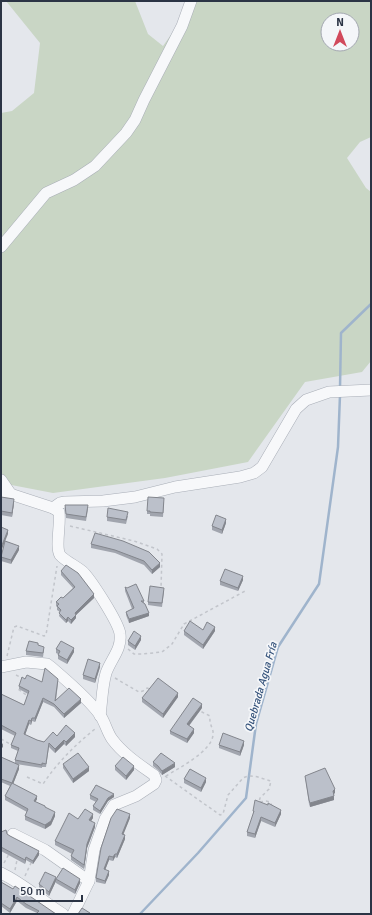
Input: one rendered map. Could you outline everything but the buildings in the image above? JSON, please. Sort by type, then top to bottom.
[{"type":"street","points":[[1,247],[46,193],[74,180],[95,166],[126,133],[135,120],[182,26],[191,1]]},
{"type":"street","points":[[53,508],[60,503],[65,502],[103,501],[135,497],[175,487],[240,477],[254,473],[262,467],[296,409],[306,400],[329,392],[371,390]]},
{"type":"street","points":[[1,480],[6,492],[53,508],[59,512],[60,526],[58,547],[60,554],[84,572],[112,614],[120,633],[119,649],[107,672],[103,684],[102,719]]},
{"type":"street","points":[[3,667],[26,662],[47,664],[85,698],[102,719],[113,740],[130,757],[154,775],[161,777],[154,784],[136,796],[114,805],[105,819],[94,850],[89,881],[72,914]]},
{"type":"street","points":[[13,834],[45,850],[89,881]]},
{"type":"street","points":[[1,873],[22,884],[63,914]]},
{"type":"path","points":[[60,526],[72,526],[134,541],[157,549],[162,554],[160,591]]},
{"type":"path","points":[[26,702],[28,696],[18,689],[22,678],[3,667],[14,627],[17,626],[44,636],[46,635],[60,554]]},
{"type":"path","points":[[119,643],[134,654],[162,652],[172,644],[184,624],[248,590]]},
{"type":"path","points":[[107,672],[117,680],[139,692],[146,688],[152,689]]},
{"type":"path","points":[[161,777],[201,753],[212,739],[213,734],[209,723],[210,716],[200,711]]},
{"type":"path","points":[[27,777],[43,784],[71,750],[102,719]]},
{"type":"path","points":[[1,739],[12,745]]},
{"type":"path","points":[[161,777],[170,781],[220,815],[223,814],[228,795],[243,778],[246,776],[259,776],[271,781],[269,789],[260,798],[259,802],[270,802],[272,809]]},
{"type":"path","points":[[1,867],[10,853]]},
{"type":"path","points":[[22,884],[31,863]]},
{"type":"green space","points":[[6,1],[135,1],[148,34],[163,46],[195,1],[371,1],[371,137],[360,142],[347,158],[366,188],[371,192],[371,361],[362,372],[305,382],[248,462],[165,478],[53,493],[1,483],[1,255],[3,249],[1,240],[1,113],[12,111],[34,93],[40,43]]},
{"type":"waterway","name":"Quebrada Agua Fría","points":[[340,388],[341,333],[371,304]]},
{"type":"waterway","name":"Quebrada Agua Fría","points":[[140,914],[198,853],[246,798],[256,724],[278,647],[319,584],[338,447],[340,395]]}]
